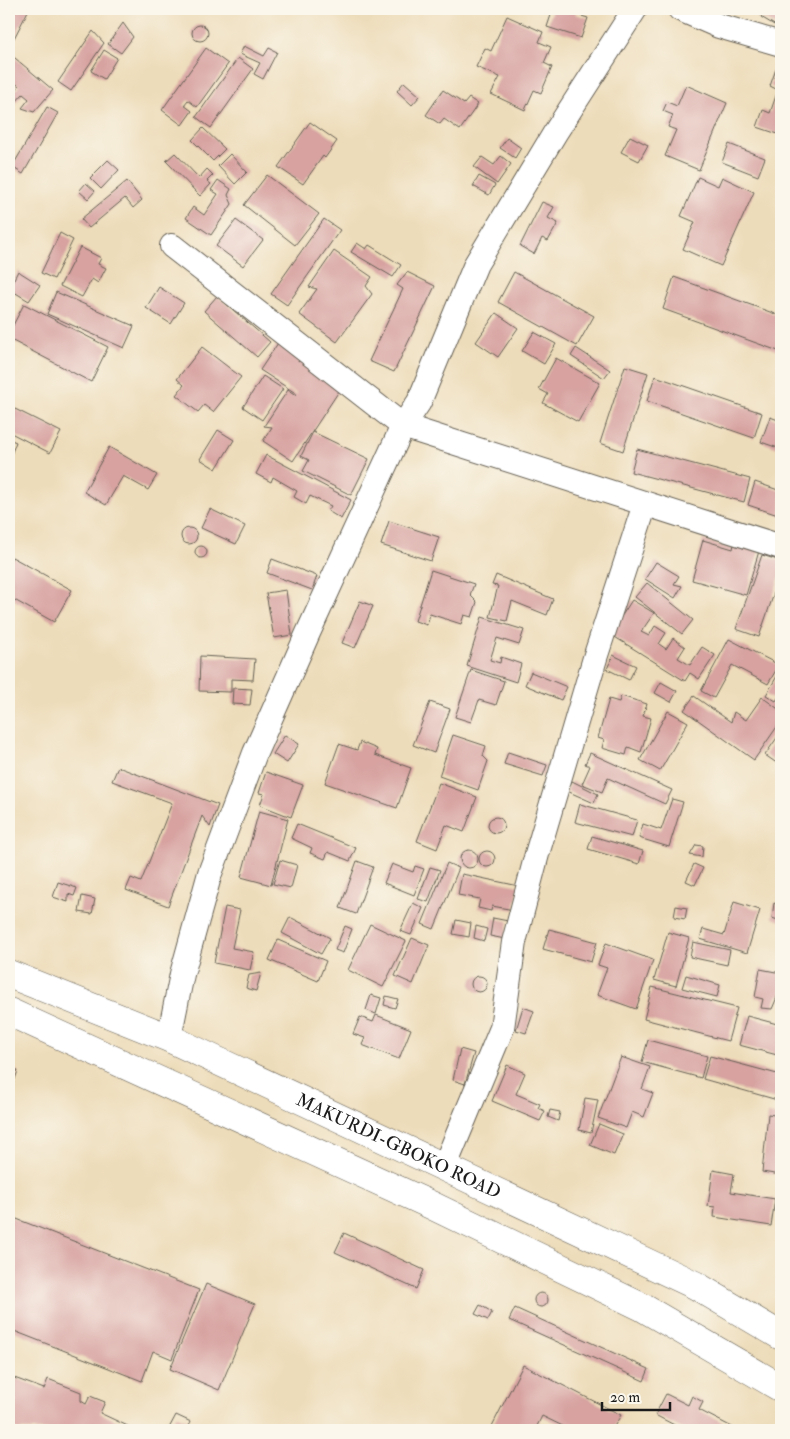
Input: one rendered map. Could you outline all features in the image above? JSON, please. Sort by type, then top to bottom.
[{"type":"main road","name":"MAKURDI-GBOKO ROAD","points":[[9,974],[169,1038],[696,1285],[781,1336]]},
{"type":"main road","points":[[9,1012],[431,1205],[642,1307],[781,1388]]},
{"type":"street","points":[[169,1038],[182,974],[210,873],[252,762],[308,633],[403,426],[419,402],[476,264],[555,133],[635,9]]},
{"type":"street","points":[[680,9],[719,26],[781,44]]},
{"type":"street","points":[[172,246],[403,426],[781,547]]},
{"type":"street","points":[[444,1168],[502,1028],[514,942],[535,863],[595,658],[645,504]]},
{"type":"building","points":[[9,9],[29,9],[9,48]]},
{"type":"building","points":[[553,9],[574,9],[577,10],[575,14],[588,18],[581,38],[547,27]]},
{"type":"building","points":[[766,9],[781,9],[781,29],[761,17]]},
{"type":"building","points":[[507,16],[543,32],[539,42],[551,47],[544,63],[552,67],[541,93],[534,90],[525,110],[491,94],[500,77],[476,67],[485,48],[491,51]]},
{"type":"building","points":[[123,23],[133,37],[121,53],[108,44]]},
{"type":"building","points":[[197,25],[203,25],[208,30],[206,39],[197,41],[192,36],[192,30]]},
{"type":"building","points":[[93,31],[104,43],[71,91],[58,82]]},
{"type":"building","points":[[244,46],[264,56],[269,48],[277,52],[263,79],[254,74],[260,63],[240,54]]},
{"type":"building","points":[[206,48],[228,64],[197,107],[188,100],[184,105],[192,111],[182,125],[162,110]]},
{"type":"building","points":[[104,50],[117,58],[104,79],[91,71]]},
{"type":"building","points":[[9,53],[53,90],[34,112],[22,108],[29,99],[23,94],[15,103],[9,98],[19,86],[9,78]]},
{"type":"building","points":[[238,58],[253,69],[211,128],[196,117]]},
{"type":"building","points":[[778,63],[781,64],[781,135],[757,127],[763,110],[770,113],[778,90],[770,86]]},
{"type":"building","points":[[404,82],[420,96],[412,105],[397,91]]},
{"type":"building","points":[[686,85],[727,103],[699,170],[665,156],[676,130],[668,127],[673,115],[663,111],[667,102],[677,106]]},
{"type":"building","points":[[443,90],[464,104],[469,98],[478,104],[460,130],[444,119],[440,124],[426,115]]},
{"type":"building","points":[[47,107],[58,113],[23,174],[12,167]]},
{"type":"building","points":[[310,122],[337,141],[325,158],[323,156],[303,184],[278,167]]},
{"type":"building","points":[[203,128],[225,149],[213,161],[192,140]]},
{"type":"building","points":[[630,136],[648,145],[639,161],[621,152]]},
{"type":"building","points":[[507,138],[521,148],[515,158],[500,148]]},
{"type":"building","points":[[729,144],[765,158],[758,176],[722,162]]},
{"type":"building","points":[[175,153],[199,178],[207,169],[213,175],[207,181],[211,184],[200,196],[166,161]]},
{"type":"building","points":[[230,154],[247,172],[235,184],[218,166]]},
{"type":"building","points":[[501,156],[511,164],[497,184],[474,167],[482,157],[494,165]]},
{"type":"building","points":[[108,160],[119,170],[101,189],[90,178]]},
{"type":"building","points":[[267,175],[319,214],[295,245],[244,205]]},
{"type":"building","points":[[479,176],[495,185],[489,195],[473,186]]},
{"type":"building","points":[[698,177],[718,186],[722,177],[754,192],[721,266],[683,249],[695,222],[681,216]]},
{"type":"building","points":[[218,180],[231,189],[228,195],[232,204],[211,235],[186,218],[193,207],[204,215],[218,194],[211,190]]},
{"type":"building","points":[[127,181],[142,200],[133,208],[125,198],[89,228],[81,219]]},
{"type":"building","points":[[86,183],[95,191],[88,199],[79,191]]},
{"type":"building","points":[[542,202],[554,207],[548,218],[558,223],[548,241],[542,238],[534,254],[520,246]]},
{"type":"building","points":[[324,219],[340,230],[287,305],[271,294]]},
{"type":"building","points":[[236,220],[263,240],[243,266],[216,246]]},
{"type":"building","points":[[60,233],[73,240],[54,279],[41,273]]},
{"type":"building","points":[[357,243],[366,249],[369,245],[401,265],[393,277],[351,252]]},
{"type":"building","points":[[80,247],[101,258],[98,264],[106,268],[98,283],[92,279],[82,297],[60,286]]},
{"type":"building","points":[[334,251],[372,277],[366,286],[372,294],[337,342],[299,314],[317,289],[309,287]]},
{"type":"building","points":[[18,271],[40,285],[29,301],[9,289]]},
{"type":"building","points":[[407,272],[435,286],[394,372],[369,361],[403,289],[397,285]]},
{"type":"building","points":[[514,272],[594,316],[577,346],[498,302]]},
{"type":"building","points":[[674,277],[781,316],[781,352],[663,309]]},
{"type":"building","points":[[159,287],[184,303],[171,324],[146,308]]},
{"type":"building","points":[[56,292],[134,326],[124,348],[47,314]]},
{"type":"building","points":[[217,296],[270,342],[257,357],[204,311]]},
{"type":"building","points":[[24,304],[108,347],[91,382],[9,339],[9,333]]},
{"type":"building","points":[[496,313],[518,328],[498,357],[476,342]]},
{"type":"building","points":[[534,332],[556,344],[544,364],[522,351]]},
{"type":"building","points":[[278,343],[343,385],[293,461],[263,441],[272,427],[264,426],[288,390],[297,394],[260,370]]},
{"type":"building","points":[[202,347],[241,377],[213,412],[204,405],[198,412],[176,395],[184,385],[177,379]]},
{"type":"building","points":[[576,348],[610,370],[604,378],[571,356]]},
{"type":"building","points":[[556,358],[600,383],[578,422],[543,403],[548,394],[539,389]]},
{"type":"building","points":[[625,366],[648,373],[623,451],[600,443]]},
{"type":"building","points":[[263,376],[283,389],[262,420],[243,407]]},
{"type":"building","points":[[655,376],[762,413],[754,438],[647,401]]},
{"type":"building","points":[[13,408],[61,432],[50,453],[9,432],[9,417]]},
{"type":"building","points":[[770,417],[781,421],[781,449],[761,442]]},
{"type":"building","points":[[218,430],[234,440],[216,469],[200,459]]},
{"type":"building","points":[[313,432],[369,459],[351,495],[303,471],[309,460],[301,456]]},
{"type":"building","points":[[9,439],[16,442],[9,460]]},
{"type":"building","points":[[109,447],[157,475],[148,490],[123,476],[106,505],[84,492]]},
{"type":"building","points":[[637,449],[750,479],[744,502],[631,472]]},
{"type":"building","points":[[266,455],[351,500],[341,519],[328,511],[331,506],[310,496],[306,504],[294,497],[297,491],[273,477],[271,482],[256,474]]},
{"type":"building","points":[[755,482],[781,491],[781,516],[748,505]]},
{"type":"building","points":[[210,509],[245,526],[236,544],[201,528]]},
{"type":"building","points":[[389,521],[439,537],[431,561],[381,545]]},
{"type":"building","points":[[186,528],[192,528],[197,533],[195,542],[186,544],[181,539],[181,533]]},
{"type":"building","points":[[703,540],[733,549],[734,544],[759,551],[746,595],[692,580]]},
{"type":"building","points":[[203,546],[206,547],[206,557],[199,558],[196,557],[195,550],[196,547]]},
{"type":"building","points":[[762,555],[781,561],[781,573],[759,637],[736,629]]},
{"type":"building","points":[[12,557],[72,590],[54,622],[9,597],[9,563]]},
{"type":"building","points":[[272,559],[317,576],[312,590],[267,573]]},
{"type":"building","points":[[656,562],[679,576],[674,584],[682,586],[675,598],[645,579]]},
{"type":"building","points":[[431,570],[474,584],[470,595],[477,602],[472,617],[464,615],[461,624],[430,614],[427,625],[415,621]]},
{"type":"building","points":[[496,575],[553,599],[547,615],[512,601],[507,621],[490,617],[498,586],[492,585]]},
{"type":"building","points":[[647,583],[693,620],[682,634],[635,597]]},
{"type":"building","points":[[286,590],[292,635],[274,638],[266,593]]},
{"type":"building","points":[[632,600],[654,613],[641,632],[649,636],[655,626],[666,633],[659,644],[666,649],[673,638],[685,647],[678,658],[690,665],[702,647],[715,655],[699,679],[690,673],[685,681],[610,634]]},
{"type":"building","points":[[360,601],[373,606],[355,648],[342,643]]},
{"type":"building","points":[[482,617],[524,630],[519,645],[497,638],[490,660],[500,663],[501,657],[521,664],[516,682],[467,666]]},
{"type":"building","points":[[729,639],[779,665],[768,684],[732,665],[714,698],[701,691]]},
{"type":"building","points":[[613,655],[636,666],[629,680],[607,669]]},
{"type":"building","points":[[200,656],[255,659],[253,680],[231,679],[231,692],[199,691]]},
{"type":"building","points":[[471,670],[504,681],[496,705],[479,700],[471,722],[455,717]]},
{"type":"building","points":[[780,671],[781,693],[776,701],[766,695]]},
{"type":"building","points":[[531,672],[567,687],[561,700],[525,685]]},
{"type":"building","points":[[661,682],[677,691],[671,702],[655,693]]},
{"type":"building","points":[[233,688],[252,689],[250,705],[232,704]]},
{"type":"building","points":[[621,696],[647,704],[643,716],[651,718],[641,752],[628,747],[626,755],[602,748],[604,740],[598,738],[609,699],[619,702]]},
{"type":"building","points":[[694,696],[731,722],[734,712],[746,720],[762,697],[781,711],[781,721],[754,760],[684,710]]},
{"type":"building","points":[[430,702],[450,709],[434,753],[413,745]]},
{"type":"building","points":[[668,711],[688,722],[660,771],[640,760]]},
{"type":"building","points":[[781,732],[781,766],[765,755]]},
{"type":"building","points":[[285,735],[299,744],[287,763],[273,754]]},
{"type":"building","points":[[453,735],[486,746],[483,756],[488,761],[478,790],[439,776]]},
{"type":"building","points":[[360,742],[377,749],[375,755],[411,768],[397,808],[325,783],[339,744],[357,750]]},
{"type":"building","points":[[508,752],[547,765],[543,776],[504,764]]},
{"type":"building","points":[[590,753],[672,790],[665,804],[608,778],[602,792],[582,784],[590,766],[585,764]]},
{"type":"building","points":[[118,767],[218,805],[210,827],[202,816],[168,906],[126,890],[131,878],[141,882],[172,803],[112,781]]},
{"type":"building","points":[[266,772],[303,785],[291,817],[260,805],[264,794],[259,793]]},
{"type":"building","points":[[572,781],[598,794],[594,803],[567,791]]},
{"type":"building","points":[[439,783],[477,797],[464,832],[446,825],[437,849],[417,841]]},
{"type":"building","points":[[672,799],[683,802],[669,847],[639,838],[643,824],[661,830]]},
{"type":"building","points":[[580,804],[637,820],[632,837],[575,822]]},
{"type":"building","points":[[259,811],[288,819],[271,885],[241,877]]},
{"type":"building","points":[[493,817],[499,817],[504,822],[502,831],[493,833],[488,828],[488,822]]},
{"type":"building","points":[[297,824],[356,848],[350,861],[328,852],[325,859],[310,853],[312,848],[291,838]]},
{"type":"building","points":[[592,836],[643,851],[639,864],[588,849]]},
{"type":"building","points":[[696,845],[703,846],[702,857],[690,855]]},
{"type":"building","points":[[469,850],[475,853],[478,859],[475,865],[469,868],[463,865],[460,859],[463,853]]},
{"type":"building","points":[[484,851],[490,851],[495,856],[493,865],[484,867],[479,862],[479,856]]},
{"type":"building","points":[[280,860],[297,865],[291,888],[273,884]]},
{"type":"building","points":[[357,861],[373,867],[356,914],[340,908]]},
{"type":"building","points":[[447,863],[459,868],[434,929],[422,924]]},
{"type":"building","points":[[392,864],[413,872],[415,866],[424,869],[414,895],[384,883]]},
{"type":"building","points":[[694,864],[703,868],[695,885],[686,881]]},
{"type":"building","points":[[430,867],[440,870],[428,902],[418,899]]},
{"type":"building","points":[[462,874],[519,886],[514,910],[492,906],[491,911],[478,908],[480,899],[458,895]]},
{"type":"building","points":[[58,882],[77,888],[74,896],[68,894],[68,902],[53,897]]},
{"type":"building","points":[[82,896],[95,899],[92,914],[79,912]]},
{"type":"building","points":[[734,902],[760,910],[747,953],[700,939],[703,929],[724,935]]},
{"type":"building","points":[[413,903],[423,908],[411,935],[400,931]]},
{"type":"building","points":[[774,903],[781,906],[781,921],[772,918]]},
{"type":"building","points":[[676,906],[687,908],[685,919],[674,917]]},
{"type":"building","points":[[225,907],[240,910],[232,948],[254,952],[250,970],[214,963]]},
{"type":"building","points":[[290,917],[330,938],[321,954],[282,933]]},
{"type":"building","points":[[493,918],[508,921],[505,939],[490,936]]},
{"type":"building","points":[[456,920],[471,923],[469,937],[453,934]]},
{"type":"building","points":[[370,924],[406,941],[383,987],[348,970]]},
{"type":"building","points":[[345,926],[352,929],[343,953],[335,950]]},
{"type":"building","points":[[476,926],[487,929],[484,941],[474,938]]},
{"type":"building","points":[[549,929],[597,942],[591,962],[543,949]]},
{"type":"building","points":[[668,932],[689,938],[676,986],[654,980]]},
{"type":"building","points":[[412,938],[429,945],[413,984],[395,976]]},
{"type":"building","points":[[278,940],[326,961],[318,981],[269,960]]},
{"type":"building","points":[[693,942],[730,950],[727,965],[690,957]]},
{"type":"building","points":[[606,943],[653,960],[636,1009],[597,995],[607,968],[598,965]]},
{"type":"building","points":[[760,969],[781,973],[781,995],[778,995],[772,1009],[761,1008],[763,999],[755,997]]},
{"type":"building","points":[[261,973],[256,991],[246,988],[249,975]]},
{"type":"building","points":[[686,975],[720,985],[717,997],[682,988]]},
{"type":"building","points":[[476,976],[482,976],[487,981],[485,990],[476,992],[471,987],[471,981]]},
{"type":"building","points":[[652,987],[737,1008],[728,1041],[644,1019]]},
{"type":"building","points":[[371,995],[381,998],[376,1014],[366,1010]]},
{"type":"building","points":[[386,996],[398,999],[395,1008],[384,1005]]},
{"type":"building","points":[[523,1007],[534,1011],[526,1033],[516,1030]]},
{"type":"building","points":[[376,1015],[411,1029],[399,1059],[362,1045],[365,1038],[353,1034],[360,1017],[373,1022]]},
{"type":"building","points":[[747,1016],[781,1025],[781,1056],[739,1045]]},
{"type":"building","points":[[648,1040],[707,1056],[701,1078],[642,1062]]},
{"type":"building","points":[[460,1049],[474,1053],[465,1084],[453,1080]]},
{"type":"building","points":[[710,1056],[781,1075],[781,1101],[703,1079]]},
{"type":"building","points":[[621,1057],[650,1067],[642,1089],[653,1093],[644,1117],[632,1112],[626,1128],[598,1118]]},
{"type":"building","points":[[507,1065],[525,1073],[516,1094],[540,1104],[538,1108],[545,1111],[540,1121],[492,1101]]},
{"type":"building","points":[[9,1068],[18,1071],[12,1087],[9,1086]]},
{"type":"building","points":[[585,1098],[598,1100],[591,1133],[579,1130]]},
{"type":"building","points":[[550,1110],[560,1112],[558,1121],[548,1117]]},
{"type":"building","points":[[768,1114],[781,1116],[781,1175],[762,1172]]},
{"type":"building","points":[[599,1124],[623,1134],[614,1155],[590,1145]]},
{"type":"building","points":[[713,1170],[734,1174],[731,1192],[775,1199],[771,1226],[714,1217],[715,1207],[708,1206]]},
{"type":"building","points":[[9,1216],[199,1290],[172,1359],[153,1351],[142,1381],[9,1329]]},
{"type":"building","points":[[344,1233],[424,1270],[416,1289],[335,1252]]},
{"type":"building","points":[[206,1284],[255,1304],[219,1390],[170,1369]]},
{"type":"building","points":[[538,1293],[544,1293],[548,1300],[544,1307],[538,1307],[534,1303],[534,1297]]},
{"type":"building","points":[[480,1305],[492,1312],[488,1320],[475,1314]]},
{"type":"building","points":[[515,1308],[649,1369],[644,1381],[509,1320]]},
{"type":"building","points":[[523,1365],[621,1415],[612,1430],[571,1430],[542,1416],[535,1430],[490,1430]]},
{"type":"building","points":[[9,1376],[44,1389],[48,1379],[81,1392],[81,1401],[86,1404],[90,1396],[105,1402],[100,1413],[134,1429],[9,1430]]},
{"type":"building","points":[[666,1394],[688,1405],[692,1396],[703,1402],[699,1410],[734,1428],[733,1430],[684,1430],[655,1415]]},
{"type":"building","points":[[176,1415],[191,1422],[187,1430],[168,1430]]}]
